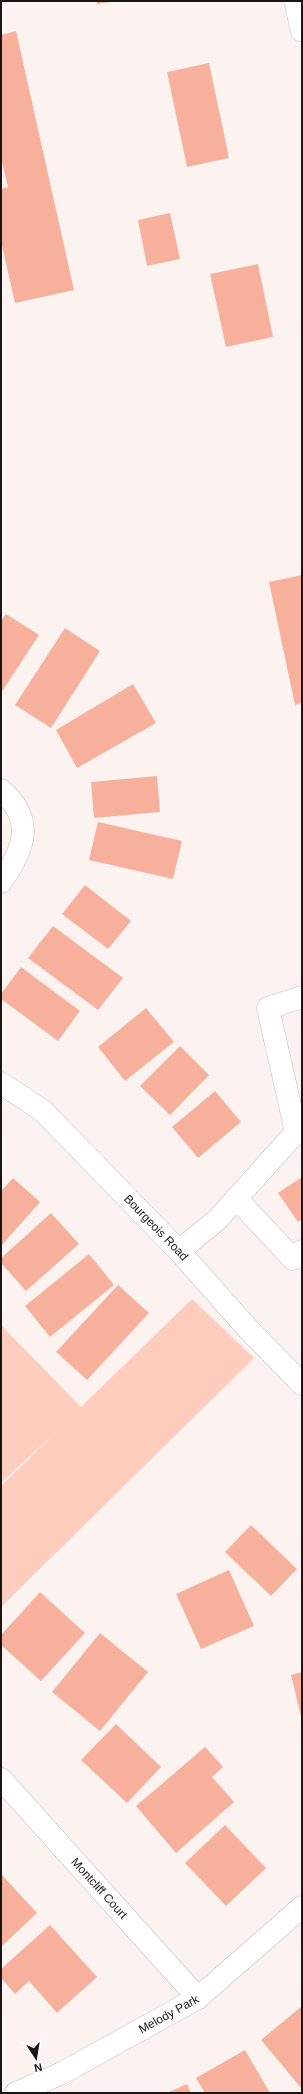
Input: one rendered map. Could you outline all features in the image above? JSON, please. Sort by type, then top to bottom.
[{"type":"street","points":[[295,1],[302,31]]},
{"type":"street","points":[[1,790],[13,800],[25,827],[15,863],[1,882]]},
{"type":"street","points":[[178,1251],[218,1218],[299,1132],[268,1008],[302,997]]},
{"type":"street","name":"Bourgeois Road","points":[[1,1083],[43,1111],[178,1251],[250,1330],[302,1384]]},
{"type":"street","points":[[236,1198],[293,1259],[302,1250]]},
{"type":"street","name":"Montcliff Court","points":[[1,1779],[198,1998]]},
{"type":"street","name":"Melody Park","points":[[16,2093],[62,2073],[198,1998],[302,1907]]},
{"type":"shaded area","points":[[192,1299],[254,1358],[1,1607],[1,1486],[60,1428],[1,1483],[1,1325],[81,1407]]},
{"type":"building","points":[[96,1],[109,1],[109,2],[97,4]]},
{"type":"building","points":[[16,31],[74,290],[15,303],[1,241],[1,189],[8,187],[1,158],[1,35]]},
{"type":"building","points":[[209,63],[229,158],[187,167],[167,72]]},
{"type":"building","points":[[170,213],[180,259],[147,266],[138,220]]},
{"type":"building","points":[[258,264],[273,337],[226,347],[210,274]]},
{"type":"building","points":[[302,575],[302,703],[295,705],[269,582]]},
{"type":"building","points":[[6,614],[39,635],[1,693],[1,621]]},
{"type":"building","points":[[65,628],[100,651],[51,728],[15,705]]},
{"type":"building","points":[[133,684],[156,723],[77,768],[56,730]]},
{"type":"building","points":[[157,776],[160,812],[94,818],[91,782]]},
{"type":"building","points":[[98,822],[182,841],[173,879],[89,860]]},
{"type":"building","points":[[85,885],[131,921],[108,949],[62,914]]},
{"type":"building","points":[[53,926],[123,978],[98,1010],[28,958]]},
{"type":"building","points":[[21,967],[80,1011],[58,1041],[1,999],[1,994]]},
{"type":"building","points":[[146,1008],[174,1042],[125,1081],[98,1047]]},
{"type":"building","points":[[180,1046],[209,1075],[170,1115],[140,1086]]},
{"type":"building","points":[[215,1091],[241,1122],[198,1158],[172,1127]]},
{"type":"building","points":[[302,1177],[302,1219],[298,1222],[278,1193]]},
{"type":"building","points":[[13,1178],[40,1202],[1,1246],[1,1191]]},
{"type":"building","points":[[51,1213],[79,1244],[26,1291],[1,1263],[1,1258]]},
{"type":"building","points":[[89,1254],[114,1285],[50,1337],[25,1306]]},
{"type":"building","points":[[118,1285],[149,1313],[87,1380],[56,1352]]},
{"type":"building","points":[[251,1525],[297,1569],[271,1596],[225,1552]]},
{"type":"building","points":[[229,1570],[254,1626],[201,1649],[176,1594]]},
{"type":"building","points":[[40,1592],[85,1633],[41,1681],[1,1645],[1,1635]]},
{"type":"building","points":[[100,1633],[148,1672],[100,1731],[52,1692]]},
{"type":"building","points":[[302,1672],[302,1716],[301,1716],[291,1675]]},
{"type":"building","points":[[116,1724],[161,1767],[127,1803],[81,1760]]},
{"type":"building","points":[[205,1747],[223,1767],[212,1777],[234,1802],[176,1853],[136,1806]]},
{"type":"building","points":[[225,1825],[266,1868],[226,1906],[185,1863]]},
{"type":"building","points":[[1,1874],[37,1913],[1,1947]]},
{"type":"building","points":[[50,1925],[97,1977],[57,2013],[29,1981],[15,1994],[1,1978],[1,1969]]},
{"type":"building","points":[[302,2006],[302,2089],[261,2040]]},
{"type":"building","points":[[245,2050],[270,2093],[205,2093],[196,2078]]},
{"type":"building","points":[[187,2084],[191,2093],[167,2093]]}]
